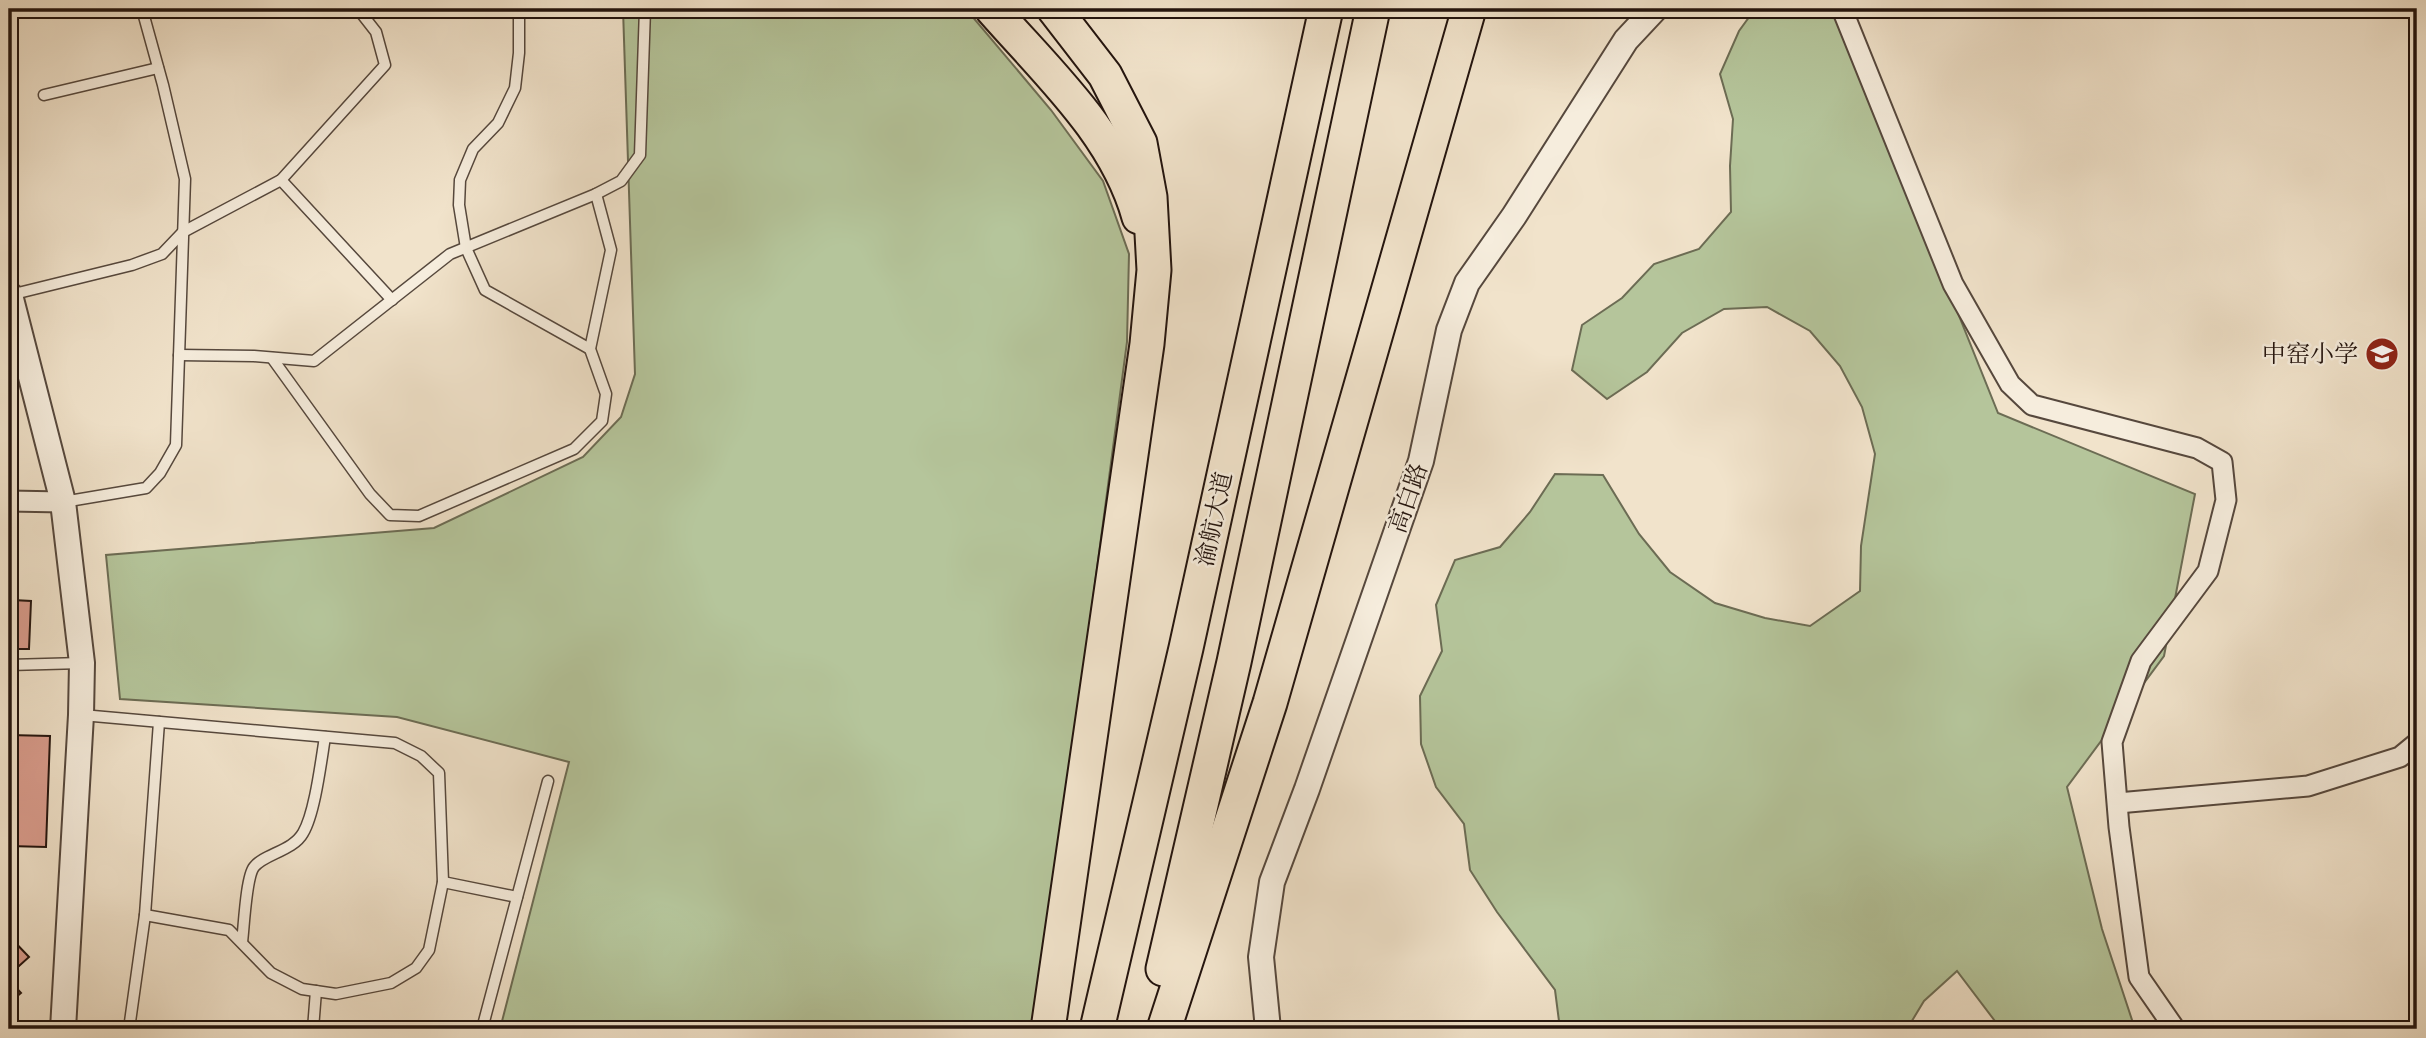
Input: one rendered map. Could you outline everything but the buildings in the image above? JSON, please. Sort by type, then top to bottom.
[{"type":"highway","points":[[992,9],[1080,109],[1114,159],[1134,201],[1154,270]]},
{"type":"highway","points":[[1048,1029],[1147,344],[1154,270],[1150,197],[1140,143],[1105,75],[1054,9]]},
{"type":"highway","name":"渝航大道","points":[[1097,1029],[1186,649],[1326,9]]},
{"type":"highway","name":"渝航大道","points":[[1150,1029],[1234,662],[1373,9]]},
{"type":"highway","points":[[1164,1029],[1270,703],[1469,9]]},
{"type":"street","name":"高白路","points":[[1268,1029],[1261,957],[1272,882],[1422,461],[1454,318],[1467,283],[1514,216],[1626,40],[1655,9]]},
{"type":"street","points":[[1842,9],[1953,284],[2010,384],[2032,405],[2197,449],[2222,462],[2226,500],[2208,571],[2141,661],[2112,742],[2119,827],[2139,978],[2175,1029]]},
{"type":"street","points":[[10,295],[63,502],[82,663],[63,1029]]},
{"type":"street","points":[[9,502],[63,502]]},
{"type":"street","points":[[2118,803],[2308,786],[2400,757],[2417,743]]},
{"type":"lane","points":[[63,502],[146,488],[160,473],[176,445],[185,179],[142,9]]},
{"type":"lane","points":[[10,295],[132,265],[162,254],[183,232],[281,180],[385,65],[376,33],[358,9]]},
{"type":"lane","points":[[516,9],[519,17],[519,52],[515,88],[498,123],[473,149],[460,180],[459,205],[466,248],[485,290],[590,349]]},
{"type":"lane","points":[[179,355],[314,361],[450,254],[596,194],[621,181],[640,155],[645,9]]},
{"type":"lane","points":[[44,95],[158,68]]},
{"type":"lane","points":[[281,180],[392,300]]},
{"type":"lane","points":[[272,358],[370,494],[390,514],[419,516],[574,449],[603,421],[606,394],[590,349],[611,250],[596,194]]},
{"type":"lane","points":[[9,665],[82,663]]},
{"type":"lane","points":[[81,715],[395,743],[421,756],[439,773],[443,882],[429,950],[416,968],[391,983],[336,995],[302,989],[271,973],[229,930],[145,915]]},
{"type":"lane","points":[[129,1029],[145,915],[159,722]]},
{"type":"lane","points":[[242,942],[250,876],[255,865],[286,849],[303,834],[314,798],[325,737]]},
{"type":"lane","points":[[482,1029],[548,781]]},
{"type":"lane","points":[[443,882],[517,897]]},
{"type":"lane","points":[[313,1029],[316,991]]},
{"type":"green space","points":[[623,9],[966,9],[1051,110],[1103,181],[1129,254],[1127,342],[1036,1029],[500,1029],[569,762],[397,717],[120,699],[106,555],[434,528],[583,457],[621,417],[635,374]]},
{"type":"green space","points":[[1755,9],[1836,9],[1998,413],[2195,494],[2164,656],[2067,787],[2102,929],[2135,1029],[2001,1029],[1957,971],[1924,1001],[1907,1029],[1560,1029],[1555,990],[1497,912],[1470,870],[1464,824],[1436,787],[1421,744],[1420,696],[1442,651],[1436,605],[1455,560],[1500,547],[1530,512],[1555,474],[1603,475],[1639,534],[1670,572],[1715,603],[1765,618],[1810,626],[1860,591],[1861,546],[1875,454],[1862,407],[1840,366],[1810,331],[1767,307],[1724,309],[1682,333],[1647,372],[1607,399],[1572,370],[1582,325],[1622,298],[1654,264],[1699,249],[1731,212],[1733,119],[1720,74],[1739,31]]},
{"type":"place","name":"中窑小学","points":[[2382,354]]}]
